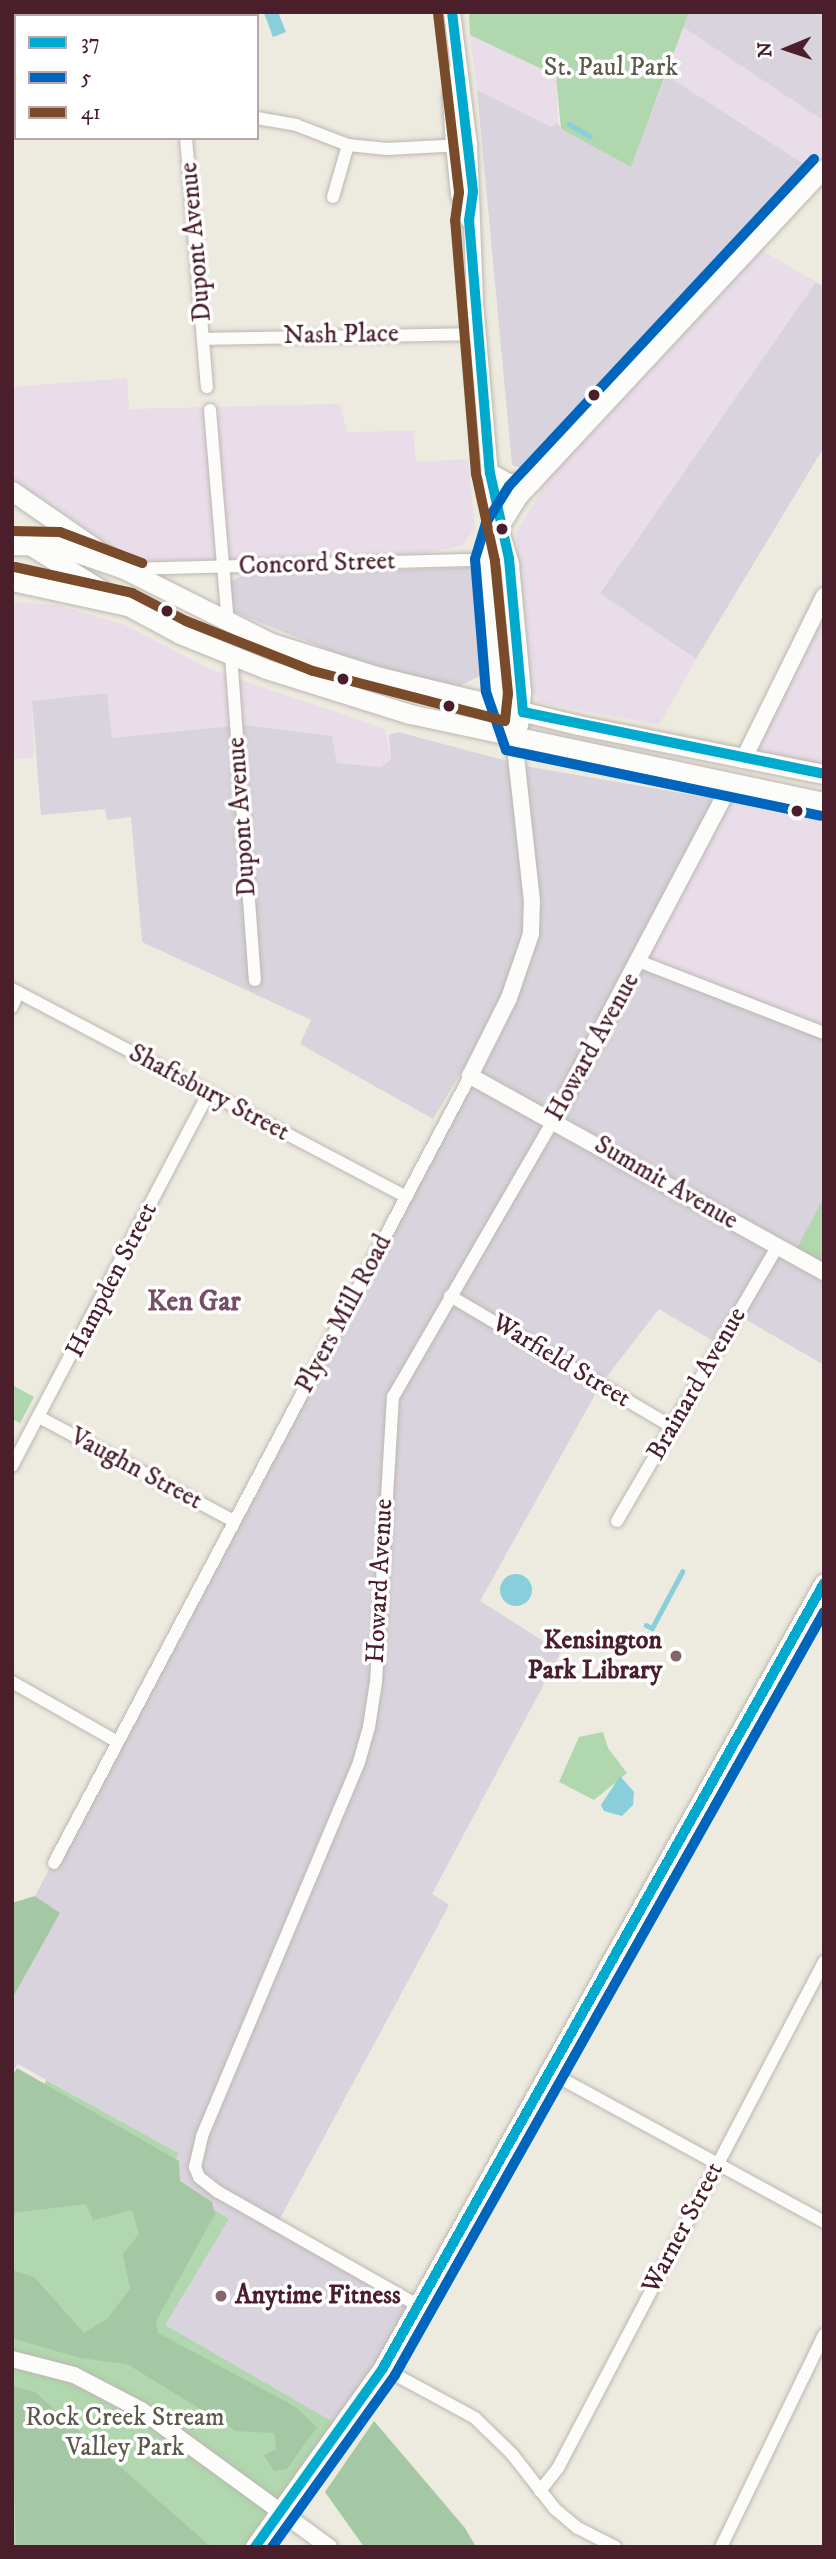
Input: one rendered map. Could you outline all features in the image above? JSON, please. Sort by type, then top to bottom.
[{"type":"main road","points":[[499,528],[532,483],[824,169]]},
{"type":"main road","points":[[489,473],[509,483],[532,483]]},
{"type":"main road","points":[[12,491],[124,569],[228,623],[302,654],[514,710],[656,739],[727,769],[824,802]]},
{"type":"main road","name":"Plyers Mill Road","points":[[499,528],[489,559],[514,710]]},
{"type":"main road","name":"Plyers Mill Road","points":[[499,528],[509,559],[514,738]]},
{"type":"main road","points":[[18,541],[57,546],[124,569]]},
{"type":"main road","points":[[18,541],[128,606],[231,654],[359,699],[514,738],[653,766],[727,769],[751,774],[817,773]]},
{"type":"main road","points":[[12,581],[128,606]]},
{"type":"main road","points":[[255,2547],[383,2368],[824,1583]]},
{"type":"street","name":"Plyers Mill Road","points":[[452,12],[457,68],[451,96],[462,145],[459,194],[469,220],[489,473],[499,528]]},
{"type":"street","points":[[259,118],[296,125],[348,145],[387,149],[462,145]]},
{"type":"street","name":"Dupont Avenue","points":[[187,140],[208,387]]},
{"type":"street","points":[[333,197],[348,145]]},
{"type":"street","name":"Nash Place","points":[[204,339],[478,334]]},
{"type":"street","points":[[210,410],[228,623]]},
{"type":"street","name":"Concord Street","points":[[124,569],[509,559]]},
{"type":"street","name":"Howard Avenue","points":[[419,2306],[218,2192],[199,2177],[195,2167],[202,2136],[359,1762],[376,1682],[393,1397],[553,1121],[641,962],[727,769],[824,596]]},
{"type":"street","name":"Dupont Avenue","points":[[231,654],[255,980]]},
{"type":"street","name":"Plyers Mill Road","points":[[54,1863],[116,1741],[470,1076],[524,959],[532,919],[514,738]]},
{"type":"street","points":[[641,962],[824,1033]]},
{"type":"street","points":[[12,1007],[15,991]]},
{"type":"street","name":"Shaftsbury Street","points":[[15,991],[405,1197]]},
{"type":"street","name":"Summit Avenue","points":[[470,1076],[824,1272]]},
{"type":"street","name":"Hampden Street","points":[[12,1466],[209,1093]]},
{"type":"street","name":"Brainard Avenue","points":[[618,1521],[778,1246]]},
{"type":"street","name":"Warfield Street","points":[[450,1296],[672,1427]]},
{"type":"street","name":"Vaughn Street","points":[[39,1417],[234,1521]]},
{"type":"street","points":[[12,1682],[116,1741]]},
{"type":"street","name":"Warner Street","points":[[540,2491],[558,2468],[824,1962]]},
{"type":"street","points":[[551,2073],[824,2222]]},
{"type":"street","points":[[721,2547],[824,2335]]},
{"type":"street","points":[[12,2359],[99,2385],[184,2439],[329,2547]]},
{"type":"street","points":[[383,2368],[475,2418],[512,2454],[540,2491],[578,2528],[615,2547]]},
{"type":"shaded area","points":[[689,12],[824,12],[824,121],[683,27]]},
{"type":"shaded area","points":[[683,27],[824,121],[824,152],[809,168],[666,75]]},
{"type":"shaded area","points":[[470,35],[556,76],[558,123],[551,128],[477,90]]},
{"type":"shaded area","points":[[666,75],[804,164],[520,468],[512,465],[477,90],[551,127],[558,123],[561,129],[631,167]]},
{"type":"shaded area","points":[[761,250],[816,282],[600,592],[696,659],[659,725],[539,702],[529,687],[516,532],[551,476]]},
{"type":"shaded area","points":[[816,282],[824,287],[824,447],[696,659],[600,593]]},
{"type":"shaded area","points":[[127,378],[129,409],[340,404],[347,432],[413,431],[416,462],[468,459],[475,528],[463,545],[420,555],[135,561],[12,479],[12,387]]},
{"type":"shaded area","points":[[483,567],[487,663],[483,674],[458,687],[353,660],[234,612],[230,581],[245,575]]},
{"type":"shaded area","points":[[824,596],[824,774],[743,760]]},
{"type":"shaded area","points":[[12,602],[57,605],[126,625],[207,668],[385,729],[391,759],[381,767],[337,763],[332,736],[245,725],[112,739],[107,693],[32,701],[34,758],[12,759]]},
{"type":"shaded area","points":[[107,693],[112,738],[245,725],[332,736],[337,763],[381,767],[391,759],[389,735],[398,732],[530,767],[722,800],[641,961],[824,1033],[824,1365],[738,1315],[720,1345],[659,1309],[601,1384],[480,1601],[561,1652],[432,1894],[449,1905],[276,2226],[419,2306],[335,2435],[164,2325],[229,2219],[166,2180],[177,2153],[18,2064],[12,2073],[12,1999],[60,1913],[35,1896],[509,998],[540,949],[499,1009],[433,1119],[300,1044],[311,1020],[142,942],[131,817],[107,820],[105,809],[41,815],[32,701]]},
{"type":"shaded area","points":[[731,783],[824,802],[824,1033],[641,962]]},
{"type":"green space","name":"St. Paul Park","points":[[469,12],[689,12],[631,167],[561,129],[556,76],[470,35]]},
{"type":"green space","points":[[824,1197],[824,1263],[797,1248]]},
{"type":"green space","points":[[12,1385],[34,1397],[20,1423],[12,1419]]},
{"type":"green space","points":[[603,1732],[608,1748],[627,1773],[594,1800],[559,1782],[579,1737]]},
{"type":"green space","points":[[35,1896],[60,1913],[12,1999],[12,1903]]},
{"type":"green space","points":[[17,2068],[179,2161],[180,2181],[212,2202],[215,2214],[156,2321],[158,2333],[294,2406],[317,2427],[287,2469],[274,2471],[264,2455],[276,2449],[274,2433],[236,2431],[127,2364],[80,2358],[12,2338],[12,2270],[34,2277],[84,2333],[107,2319],[130,2289],[123,2254],[139,2234],[132,2210],[93,2220],[86,2204],[12,2213],[12,2077]]},
{"type":"green space","name":"Rock Creek Stream Valley Park","points":[[46,2080],[178,2153],[166,2180],[229,2219],[165,2325],[338,2425],[244,2547],[12,2547],[12,2169]]},
{"type":"green space","points":[[12,2386],[35,2392],[211,2547],[16,2547]]},
{"type":"green space","points":[[374,2421],[465,2528],[476,2547],[364,2547],[325,2492]]},
{"type":"water","points":[[278,12],[286,32],[273,37],[264,13]]},
{"type":"water","points":[[516,1574],[527,1579],[532,1590],[527,1601],[516,1606],[505,1601],[500,1590],[505,1579]]},
{"type":"water","points":[[620,1776],[634,1792],[633,1805],[622,1816],[604,1811],[601,1805]]},
{"type":"waterway","points":[[569,124],[590,136]]},
{"type":"waterway","points":[[646,1625],[652,1628],[682,1572]]},
{"type":"transit line","name":"37","points":[[452,12],[473,192],[469,220],[490,473],[509,559],[523,712],[824,774]]},
{"type":"transit line","name":"41","points":[[15,567],[132,593],[186,621],[313,671],[505,721],[508,694],[495,561],[476,474],[455,221],[459,192],[438,14]]},
{"type":"transit line","name":"5","points":[[814,159],[509,486],[486,523],[475,559],[486,692],[506,750],[821,816]]},
{"type":"transit line","name":"41","points":[[12,531],[60,532],[142,563]]},
{"type":"transit line","name":"37","points":[[255,2547],[383,2368],[824,1583]]},
{"type":"transit line","name":"5","points":[[272,2547],[395,2375],[824,1612]]},
{"type":"place","name":"Kensington Park Library","points":[[676,1656]]},
{"type":"place","name":"Anytime Fitness","points":[[221,2296]]},
{"type":"district","name":"Ken Gar","points":[[194,1302]]}]
